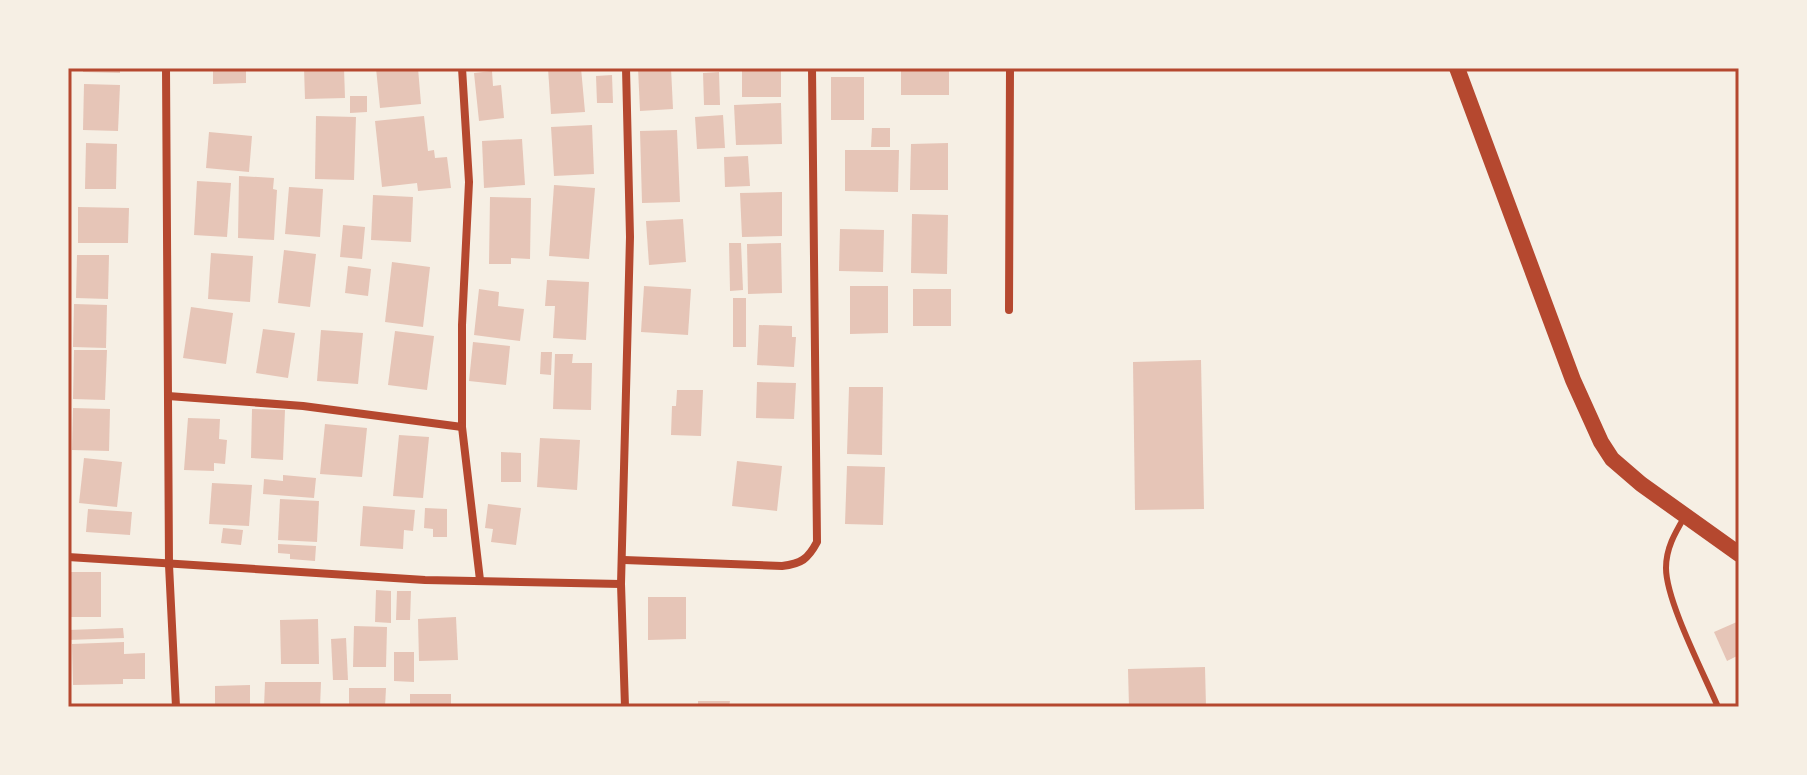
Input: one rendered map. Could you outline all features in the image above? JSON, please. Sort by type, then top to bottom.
[{"type":"main road","points":[[1457,68],[1573,380],[1601,442],[1627,473],[1739,554]]},
{"type":"main road","points":[[1468,68],[1469,95]]},
{"type":"street","points":[[166,68],[169,565],[176,707]]},
{"type":"street","points":[[462,68],[469,182],[462,325],[462,427],[480,580]]},
{"type":"street","points":[[625,707],[621,584],[630,237],[626,68]]},
{"type":"street","points":[[624,560],[761,568],[799,564],[808,558],[817,542],[812,68]]},
{"type":"street","points":[[1009,310],[1010,68]]},
{"type":"street","points":[[168,396],[303,406],[462,427]]},
{"type":"street","points":[[68,557],[169,565],[621,584]]},
{"type":"lane","points":[[1685,516],[1670,542],[1666,569],[1672,595],[1718,707]]},
{"type":"building","points":[[83,68],[120,68],[120,73],[83,72]]},
{"type":"building","points":[[213,68],[246,68],[246,83],[213,84]]},
{"type":"building","points":[[304,68],[344,68],[345,98],[305,99]]},
{"type":"building","points":[[376,68],[418,68],[421,104],[380,108]]},
{"type":"building","points":[[548,68],[581,68],[585,112],[551,114]]},
{"type":"building","points":[[638,68],[671,68],[673,109],[640,111]]},
{"type":"building","points":[[742,68],[781,68],[781,97],[742,97]]},
{"type":"building","points":[[901,68],[949,68],[949,95],[901,95]]},
{"type":"building","points":[[492,71],[493,86],[501,85],[504,118],[479,121],[474,73]]},
{"type":"building","points":[[719,72],[720,105],[704,105],[703,73]]},
{"type":"building","points":[[612,75],[613,103],[597,103],[596,76]]},
{"type":"building","points":[[831,77],[864,77],[864,120],[831,120]]},
{"type":"building","points":[[84,84],[120,85],[118,131],[83,130]]},
{"type":"building","points":[[350,96],[367,96],[367,112],[350,113]]},
{"type":"building","points":[[781,103],[782,144],[736,145],[734,105]]},
{"type":"building","points":[[723,115],[725,148],[697,149],[695,117]]},
{"type":"building","points":[[316,116],[356,117],[354,180],[315,179]]},
{"type":"building","points":[[424,116],[428,151],[434,150],[435,158],[447,157],[451,188],[418,191],[417,183],[382,187],[375,121]]},
{"type":"building","points":[[592,125],[594,174],[554,176],[551,127]]},
{"type":"building","points":[[872,128],[890,128],[890,147],[871,147]]},
{"type":"building","points":[[677,130],[680,202],[642,203],[640,131]]},
{"type":"building","points":[[209,132],[252,136],[249,172],[206,168]]},
{"type":"building","points":[[522,139],[525,185],[484,188],[482,141]]},
{"type":"building","points":[[86,143],[117,144],[116,189],[85,189]]},
{"type":"building","points":[[948,143],[948,190],[910,190],[911,144]]},
{"type":"building","points":[[845,150],[899,150],[898,192],[845,191]]},
{"type":"building","points":[[748,156],[750,186],[725,187],[724,157]]},
{"type":"building","points":[[239,176],[274,178],[273,189],[277,190],[274,240],[238,238]]},
{"type":"building","points":[[197,181],[231,183],[227,237],[194,235]]},
{"type":"building","points":[[554,185],[595,188],[589,259],[549,256]]},
{"type":"building","points":[[289,187],[323,189],[320,237],[285,234]]},
{"type":"building","points":[[782,192],[782,236],[742,237],[740,193]]},
{"type":"building","points":[[373,195],[413,197],[411,242],[371,240]]},
{"type":"building","points":[[490,197],[531,198],[530,259],[511,258],[511,264],[489,264]]},
{"type":"building","points":[[78,207],[129,208],[128,243],[78,243]]},
{"type":"building","points":[[912,214],[948,215],[947,274],[911,273]]},
{"type":"building","points":[[683,219],[686,262],[649,265],[646,221]]},
{"type":"building","points":[[343,225],[365,227],[362,259],[340,257]]},
{"type":"building","points":[[840,229],[884,230],[883,272],[839,271]]},
{"type":"building","points":[[729,243],[741,243],[743,290],[730,291]]},
{"type":"building","points":[[781,243],[782,293],[748,294],[747,244]]},
{"type":"building","points":[[284,250],[316,254],[310,307],[278,303]]},
{"type":"building","points":[[211,253],[253,256],[250,302],[208,299]]},
{"type":"building","points":[[77,255],[109,255],[108,299],[76,298]]},
{"type":"building","points":[[392,262],[430,267],[423,327],[385,322]]},
{"type":"building","points":[[348,266],[371,269],[368,296],[345,293]]},
{"type":"building","points":[[547,280],[589,282],[586,340],[553,338],[555,306],[545,306]]},
{"type":"building","points":[[644,286],[691,289],[688,335],[641,332]]},
{"type":"building","points":[[850,286],[888,286],[888,333],[850,334]]},
{"type":"building","points":[[479,289],[499,292],[498,306],[524,309],[520,341],[474,335]]},
{"type":"building","points":[[913,289],[951,289],[951,326],[913,326]]},
{"type":"building","points":[[733,298],[746,298],[746,347],[733,347]]},
{"type":"building","points":[[74,304],[107,305],[106,348],[73,347]]},
{"type":"building","points":[[191,307],[233,313],[226,364],[183,358]]},
{"type":"building","points":[[759,325],[792,326],[792,337],[796,337],[794,367],[757,365]]},
{"type":"building","points":[[263,329],[295,333],[288,378],[256,373]]},
{"type":"building","points":[[321,330],[363,333],[358,384],[317,381]]},
{"type":"building","points":[[395,331],[434,336],[427,390],[388,385]]},
{"type":"building","points":[[473,342],[510,346],[506,385],[469,381]]},
{"type":"building","points":[[74,350],[107,350],[105,400],[73,399]]},
{"type":"building","points":[[541,352],[552,352],[551,375],[540,374]]},
{"type":"building","points":[[555,354],[573,354],[572,363],[592,363],[591,410],[553,409]]},
{"type":"building","points":[[1201,360],[1204,509],[1135,510],[1133,362]]},
{"type":"building","points":[[757,382],[796,383],[794,419],[756,418]]},
{"type":"building","points":[[849,387],[883,387],[882,455],[847,454]]},
{"type":"building","points":[[677,390],[703,390],[701,436],[671,435],[672,406],[676,406]]},
{"type":"building","points":[[73,408],[110,409],[109,451],[72,450]]},
{"type":"building","points":[[252,409],[285,410],[283,460],[251,458]]},
{"type":"building","points":[[188,418],[220,419],[219,439],[227,440],[225,464],[214,463],[214,471],[184,470]]},
{"type":"building","points":[[325,424],[367,428],[362,477],[320,474]]},
{"type":"building","points":[[399,435],[429,437],[423,498],[393,496]]},
{"type":"building","points":[[540,438],[580,440],[577,490],[537,487]]},
{"type":"building","points":[[501,452],[521,453],[521,482],[501,482]]},
{"type":"building","points":[[84,458],[122,462],[117,507],[79,503]]},
{"type":"building","points":[[737,461],[782,466],[777,511],[732,506]]},
{"type":"building","points":[[847,466],[885,467],[883,525],[845,524]]},
{"type":"building","points":[[283,475],[316,478],[314,498],[263,494],[264,479],[283,481]]},
{"type":"building","points":[[212,483],[252,485],[249,526],[209,524]]},
{"type":"building","points":[[280,499],[319,501],[317,542],[278,540]]},
{"type":"building","points":[[488,504],[521,508],[516,545],[491,542],[493,529],[485,528]]},
{"type":"building","points":[[363,506],[415,510],[413,531],[404,530],[403,549],[360,546]]},
{"type":"building","points":[[425,508],[447,509],[447,537],[433,537],[433,529],[424,528]]},
{"type":"building","points":[[88,509],[132,512],[130,535],[86,532]]},
{"type":"building","points":[[223,528],[243,530],[241,545],[221,543]]},
{"type":"building","points":[[278,544],[316,546],[315,561],[290,559],[290,554],[278,553]]},
{"type":"building","points":[[68,572],[101,572],[101,617],[68,617]]},
{"type":"building","points":[[376,590],[391,591],[391,623],[375,622]]},
{"type":"building","points":[[397,591],[411,591],[410,620],[396,620]]},
{"type":"building","points":[[648,597],[686,597],[686,639],[648,640]]},
{"type":"building","points":[[456,617],[458,660],[419,661],[418,619]]},
{"type":"building","points":[[318,619],[319,664],[281,664],[280,620]]},
{"type":"building","points":[[1739,621],[1739,655],[1727,661],[1714,632]]},
{"type":"building","points":[[354,626],[387,627],[386,667],[353,667]]},
{"type":"building","points":[[123,628],[124,638],[68,640],[68,630]]},
{"type":"building","points":[[346,638],[348,680],[333,680],[331,639]]},
{"type":"building","points":[[124,642],[124,654],[145,653],[145,679],[123,679],[123,684],[73,685],[72,644]]},
{"type":"building","points":[[394,652],[414,652],[414,682],[394,681]]},
{"type":"building","points":[[1205,667],[1206,707],[1129,707],[1128,669]]},
{"type":"building","points":[[265,682],[321,682],[320,707],[264,707]]},
{"type":"building","points":[[250,685],[250,707],[215,707],[215,686]]},
{"type":"building","points":[[349,688],[386,688],[385,707],[349,707]]},
{"type":"building","points":[[410,694],[451,694],[451,707],[410,707]]},
{"type":"building","points":[[698,701],[730,701],[729,707],[698,707]]}]
